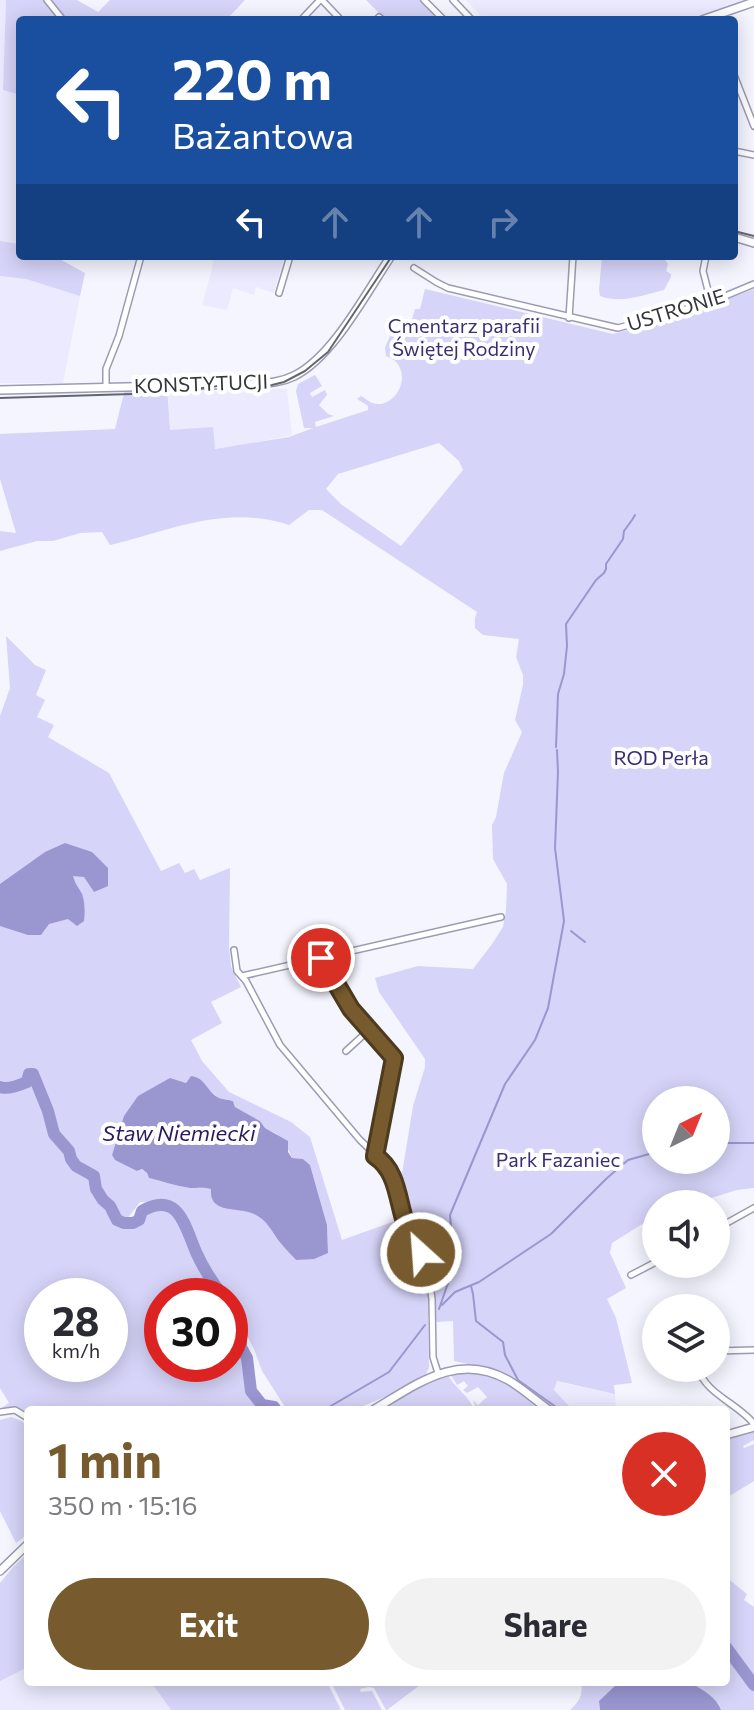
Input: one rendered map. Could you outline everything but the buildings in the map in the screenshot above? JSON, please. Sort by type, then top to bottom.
[{"type":"street","points":[[47,0],[60,16]]},
{"type":"street","points":[[305,16],[321,0],[337,16]]},
{"type":"street","points":[[424,0],[440,16]]},
{"type":"street","points":[[453,0],[468,16]]},
{"type":"street","points":[[716,16],[754,2]]},
{"type":"street","points":[[738,85],[754,126]]},
{"type":"street","points":[[106,388],[106,369],[119,336],[140,260]]},
{"type":"street","points":[[279,293],[289,260]]},
{"type":"street","name":"KONSTYTUCJI","points":[[0,390],[261,384],[284,380],[295,376],[327,351],[388,260]]},
{"type":"street","points":[[569,318],[573,260]]},
{"type":"street","points":[[705,260],[703,271],[711,302]]},
{"type":"street","name":"USTRONIE","points":[[414,268],[442,285],[618,328],[711,302],[754,284]]},
{"type":"street","points":[[242,976],[501,917]]},
{"type":"street","points":[[234,950],[237,971],[280,1045],[392,1174],[407,1229],[427,1266],[432,1299],[433,1357],[438,1373]]},
{"type":"street","points":[[321,958],[351,1009],[395,1061],[375,1156]]},
{"type":"street","points":[[346,1051],[369,1030]]},
{"type":"street","points":[[730,1221],[754,1208]]},
{"type":"street","points":[[631,1275],[642,1269]]},
{"type":"street","points":[[730,1351],[754,1350]]},
{"type":"street","points":[[380,1406],[438,1373],[456,1369],[497,1375],[544,1406]]},
{"type":"street","points":[[705,1382],[743,1412],[754,1426],[730,1434]]},
{"type":"street","points":[[0,1412],[15,1410],[24,1416]]},
{"type":"street","points":[[0,1571],[24,1548]]},
{"type":"shaded area","points":[[0,0],[6,0],[3,90],[16,94],[16,243],[0,241]]},
{"type":"shaded area","points":[[466,0],[754,0],[712,16],[481,16]]},
{"type":"shaded area","points":[[213,260],[283,260],[274,293],[256,287],[254,295],[233,288],[227,310],[202,305]]},
{"type":"shaded area","points":[[0,276],[26,279],[80,296],[63,383],[0,383]]},
{"type":"shaded area","points":[[287,389],[292,435],[171,454],[168,393]]},
{"type":"shaded area","points":[[557,1381],[615,1394],[616,1406],[569,1406],[554,1390]]},
{"type":"shaded area","points":[[24,1667],[24,1686],[154,1686],[171,1710],[0,1710],[0,1680]]},
{"type":"green space","points":[[6,0],[77,0],[98,12],[110,0],[245,0],[230,16],[16,16],[16,94],[3,90]]},
{"type":"green space","points":[[366,0],[420,0],[436,16],[382,16]]},
{"type":"green space","points":[[0,241],[16,243],[16,260],[61,260],[85,273],[80,296],[26,279],[0,276]]},
{"type":"green space","points":[[602,260],[665,260],[668,264],[666,271],[671,274],[664,290],[640,296],[608,298],[600,296]]},
{"type":"green space","points":[[425,289],[613,334],[698,310],[754,289],[754,1188],[730,1192],[642,1190],[642,1224],[612,1243],[610,1253],[626,1288],[607,1299],[616,1318],[632,1383],[614,1385],[615,1394],[557,1381],[554,1390],[569,1406],[551,1406],[502,1373],[454,1361],[453,1321],[437,1322],[435,1315],[428,1315],[429,1368],[425,1376],[363,1406],[284,1406],[262,1371],[248,1338],[248,1278],[215,1278],[190,1226],[173,1203],[140,1202],[121,1227],[135,1226],[143,1214],[155,1209],[172,1210],[182,1223],[208,1278],[144,1278],[144,1382],[248,1382],[248,1378],[251,1396],[262,1406],[24,1406],[24,1411],[17,1407],[0,1409],[9,1403],[0,1388],[0,716],[10,688],[6,636],[35,665],[46,670],[36,695],[45,700],[37,717],[54,725],[48,737],[109,773],[161,871],[179,863],[185,873],[194,869],[200,880],[230,868],[229,947],[231,967],[241,987],[211,1002],[222,1023],[191,1040],[202,1061],[229,1092],[291,1122],[310,1137],[342,1240],[398,1220],[396,1207],[405,1205],[401,1180],[413,1106],[425,1067],[425,1059],[379,992],[375,978],[418,966],[473,969],[503,927],[507,884],[493,859],[492,825],[504,773],[522,732],[515,720],[523,675],[516,657],[519,639],[483,635],[475,628],[477,612],[322,510],[309,510],[289,525],[266,519],[221,518],[110,545],[102,532],[80,533],[0,551],[0,531],[16,533],[0,479],[0,434],[115,429],[125,389],[167,387],[170,430],[213,427],[215,449],[289,437],[313,428],[304,428],[296,391],[298,384],[315,375],[322,386],[310,393],[312,397],[325,390],[327,395],[319,405],[334,416],[315,422],[316,427],[368,410],[368,406],[357,399],[361,396],[380,404],[393,398],[401,385],[401,370],[396,362],[386,356],[385,347],[392,332],[407,336],[415,309],[420,309]],"holes":[[[439,443],[459,461],[463,470],[401,546],[342,505],[326,489],[338,474]],[[191,1076],[219,1098],[233,1101],[235,1107],[277,1134],[292,1158],[303,1159],[310,1165],[327,1225],[328,1253],[296,1260],[260,1217],[216,1204],[211,1189],[190,1188],[149,1178],[141,1169],[137,1171],[112,1155],[122,1123],[158,1086],[170,1079],[186,1083]]]},
{"type":"green space","points":[[471,1370],[503,1379],[541,1406],[475,1406],[473,1400],[478,1405],[487,1397],[478,1387],[467,1393],[463,1390],[468,1386],[464,1381],[457,1385],[449,1372]]},
{"type":"green space","points":[[447,1373],[472,1406],[386,1406]]},
{"type":"green space","points":[[11,1417],[24,1423],[24,1537],[16,1543],[0,1511],[0,1420]]},
{"type":"green space","points":[[754,1428],[754,1440],[743,1446],[754,1444],[754,1481],[730,1496],[730,1435]]},
{"type":"green space","points":[[24,1557],[24,1669],[0,1681],[0,1583]]},
{"type":"green space","points":[[730,1580],[747,1594],[744,1600],[754,1607],[754,1682],[730,1650]]},
{"type":"green space","points":[[730,1654],[754,1687],[754,1710],[721,1710],[719,1704],[694,1686],[730,1686]]},
{"type":"green space","points":[[154,1686],[329,1686],[341,1710],[171,1710]]},
{"type":"green space","points":[[333,1686],[419,1686],[387,1710],[374,1688],[360,1689],[361,1692],[372,1691],[382,1710],[345,1710]]},
{"type":"green space","points":[[581,1686],[615,1686],[599,1701],[600,1710],[570,1710],[582,1691]]},
{"type":"water","points":[[65,843],[92,852],[108,868],[108,886],[94,892],[84,877],[73,876],[83,897],[84,921],[77,926],[68,919],[49,924],[41,935],[28,935],[0,926],[0,884],[45,852]]},
{"type":"water","name":"Staw Niemiecki","points":[[191,1076],[200,1079],[219,1098],[233,1101],[235,1107],[288,1141],[288,1152],[292,1158],[303,1159],[310,1165],[327,1225],[328,1253],[314,1259],[296,1260],[262,1219],[254,1214],[219,1206],[214,1203],[211,1189],[190,1188],[149,1178],[142,1169],[137,1171],[115,1160],[112,1155],[124,1116],[138,1096],[170,1078],[186,1083]]},
{"type":"water","points":[[615,1686],[695,1686],[712,1697],[721,1710],[600,1710],[599,1701]]},
{"type":"waterway","points":[[556,747],[558,694],[567,646],[566,624],[604,573],[606,564],[635,515]]},
{"type":"waterway","points":[[439,1309],[454,1266],[450,1215],[505,1084],[535,1040],[548,1008],[564,921],[555,848],[557,750]]},
{"type":"waterway","points":[[571,931],[585,942]]},
{"type":"waterway","points":[[0,1087],[10,1088],[27,1082],[29,1074],[33,1074],[54,1134],[69,1151],[76,1166],[94,1176],[96,1189],[117,1220],[133,1223],[139,1220],[142,1211],[154,1206],[172,1208],[184,1223],[210,1278]]},
{"type":"waterway","points":[[730,1143],[754,1143]]},
{"type":"waterway","points":[[442,1305],[455,1292],[479,1282],[551,1234],[628,1160],[642,1156]]},
{"type":"waterway","points":[[471,1286],[476,1321],[503,1342],[505,1355],[518,1380],[555,1406]]},
{"type":"waterway","points":[[331,1406],[389,1372],[425,1325]]},
{"type":"waterway","points":[[248,1366],[251,1391],[262,1405],[268,1406]]},
{"type":"waterway","points":[[730,1652],[754,1685]]},
{"type":"tram line","points":[[738,232],[754,236]]},
{"type":"tram line","points":[[0,398],[164,393],[284,382],[305,371],[328,352],[389,260]]},
{"type":"route","points":[[321,958],[351,1009],[394,1058],[375,1156],[392,1174],[407,1229],[421,1253]]},
{"type":"park label","name":"Cmentarz parafii Świętej Rodziny","points":[[464,338]]},
{"type":"park label","name":"ROD Perła","points":[[661,758]]},
{"type":"park label","name":"Park Fazaniec","points":[[558,1160]]}]
